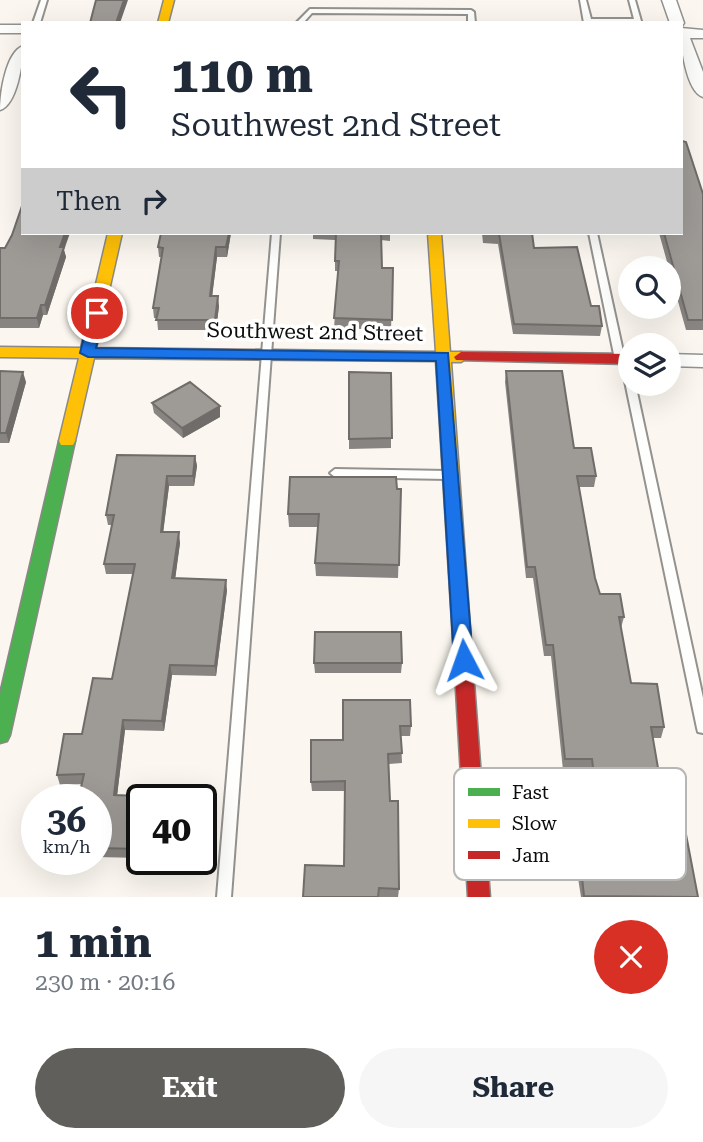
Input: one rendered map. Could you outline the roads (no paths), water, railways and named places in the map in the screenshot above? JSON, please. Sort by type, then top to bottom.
[{"type":"street","points":[[164,21],[169,0]]},
{"type":"street","points":[[669,0],[676,21]]},
{"type":"street","points":[[0,29],[21,29]]},
{"type":"street","points":[[683,33],[703,34]]},
{"type":"street","points":[[683,38],[703,92]]},
{"type":"street","points":[[0,105],[21,55]]},
{"type":"street","points":[[0,735],[115,235]]},
{"type":"street","points":[[435,235],[470,768]]},
{"type":"street","name":"Southwest 2nd Street","points":[[0,352],[618,359]]},
{"type":"street","points":[[681,360],[703,361]]},
{"type":"lane","points":[[37,21],[44,0]]},
{"type":"lane","points":[[583,0],[588,21]]},
{"type":"lane","points":[[632,0],[638,21]]},
{"type":"lane","points":[[301,21],[310,11],[471,12],[472,21]]},
{"type":"lane","points":[[224,897],[276,235]]},
{"type":"lane","points":[[594,235],[618,333]]},
{"type":"lane","points":[[633,396],[703,728]]},
{"type":"lane","points":[[335,473],[451,475]]}]
